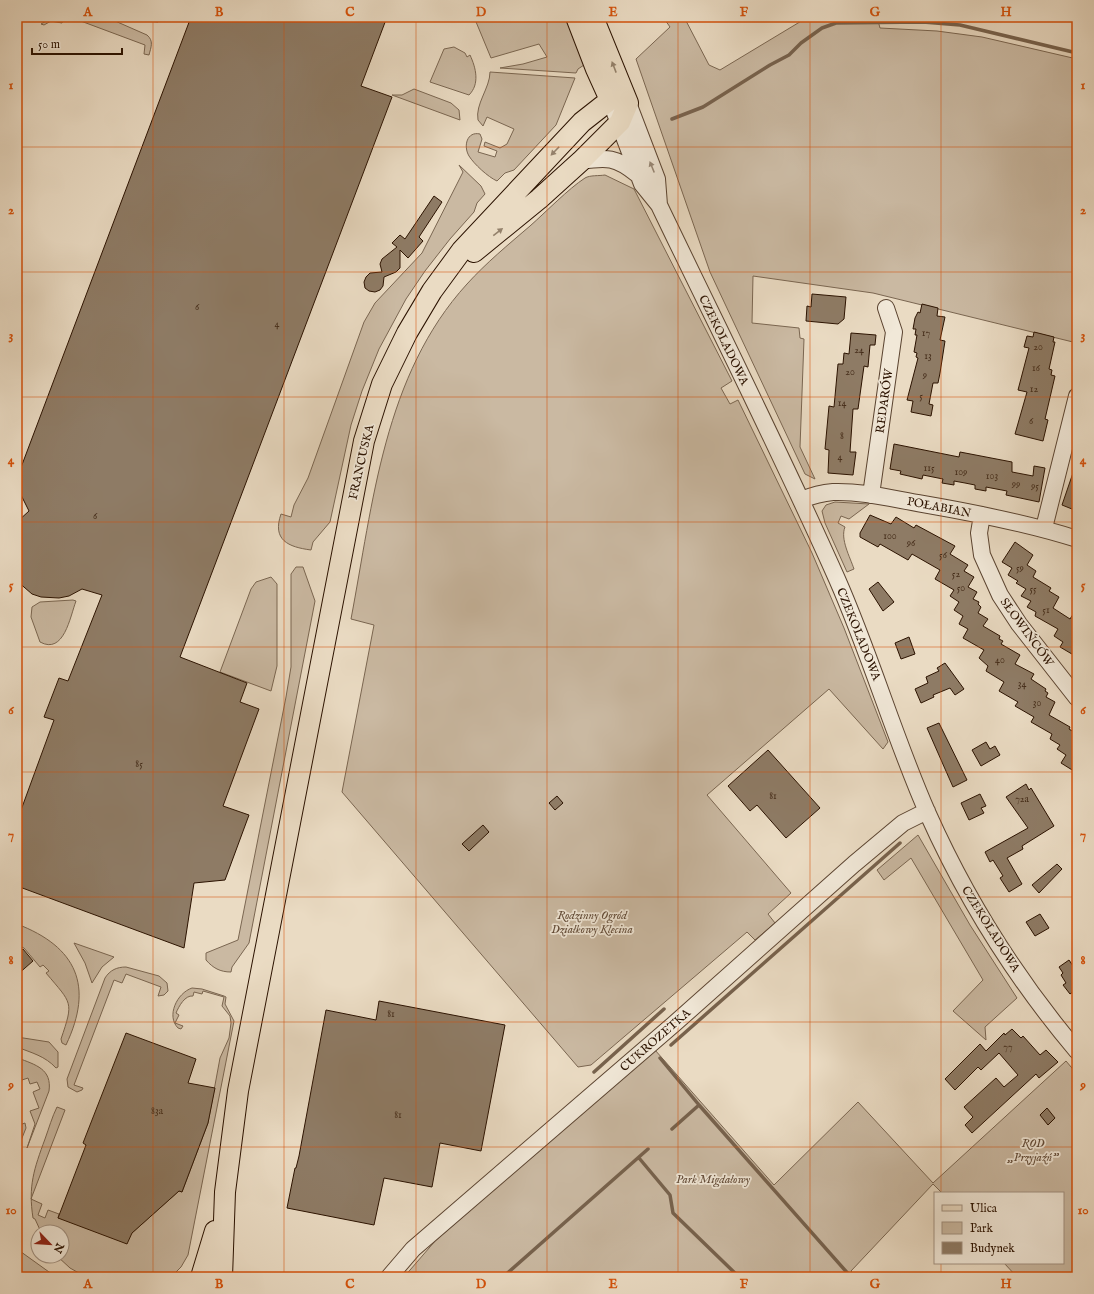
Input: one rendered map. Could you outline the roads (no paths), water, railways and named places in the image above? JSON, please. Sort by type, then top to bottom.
[{"type":"main road","name":"CZEKOLADOWA","points":[[576,17],[596,70],[619,102]]},
{"type":"main road","name":"CZEKOLADOWA","points":[[593,17],[619,102]]},
{"type":"main road","points":[[619,102],[620,122],[581,161],[540,199],[446,274],[462,250],[582,122],[619,102]]},
{"type":"main road","name":"FRANCUSKA","points":[[225,1192],[238,1091],[357,472],[373,412],[394,358],[414,320],[446,274]]},
{"type":"main road","points":[[202,1277],[225,1192]]},
{"type":"main road","points":[[222,1277],[225,1192]]},
{"type":"street","name":"CZEKOLADOWA","points":[[619,102],[657,179],[659,206]]},
{"type":"street","name":"CZEKOLADOWA","points":[[620,122],[637,174],[642,184],[659,206],[837,580],[927,811],[963,884],[1000,945],[1028,988],[1077,1050]]},
{"type":"street","points":[[581,161],[602,158],[617,160],[637,174]]},
{"type":"street","name":"REDARÓW","points":[[871,495],[894,332],[886,308]]},
{"type":"street","points":[[1044,528],[1077,396]]},
{"type":"street","name":"POŁABIAN","points":[[800,500],[814,495],[831,492],[871,495],[1044,528],[1077,539]]},
{"type":"street","name":"SŁOWIŃCÓW","points":[[982,515],[979,533],[982,554],[1000,595],[1019,624],[1077,698]]},
{"type":"street","name":"CUKROZETKA","points":[[389,1277],[412,1249],[674,1024],[854,864],[903,823],[927,811]]},
{"type":"waterway","points":[[672,119],[703,107],[770,65],[789,55],[801,43],[822,28],[836,23],[923,22],[960,25],[1077,53]]},
{"type":"waterway","points":[[671,1045],[900,843]]},
{"type":"waterway","points":[[594,1072],[664,1009]]},
{"type":"waterway","points":[[660,1058],[699,1105],[672,1129]]},
{"type":"waterway","points":[[699,1105],[851,1277]]},
{"type":"waterway","points":[[503,1277],[648,1149]]},
{"type":"waterway","points":[[639,1158],[670,1195],[673,1213],[739,1277]]},
{"type":"park label","name":"Rodzinny Ogród Działkowy Klecina","points":[[592,922]]},
{"type":"park label","name":"ROD „Przyjaźń”","points":[[1033,1150]]},
{"type":"park label","name":"Park Migdałowy","points":[[713,1179]]}]
